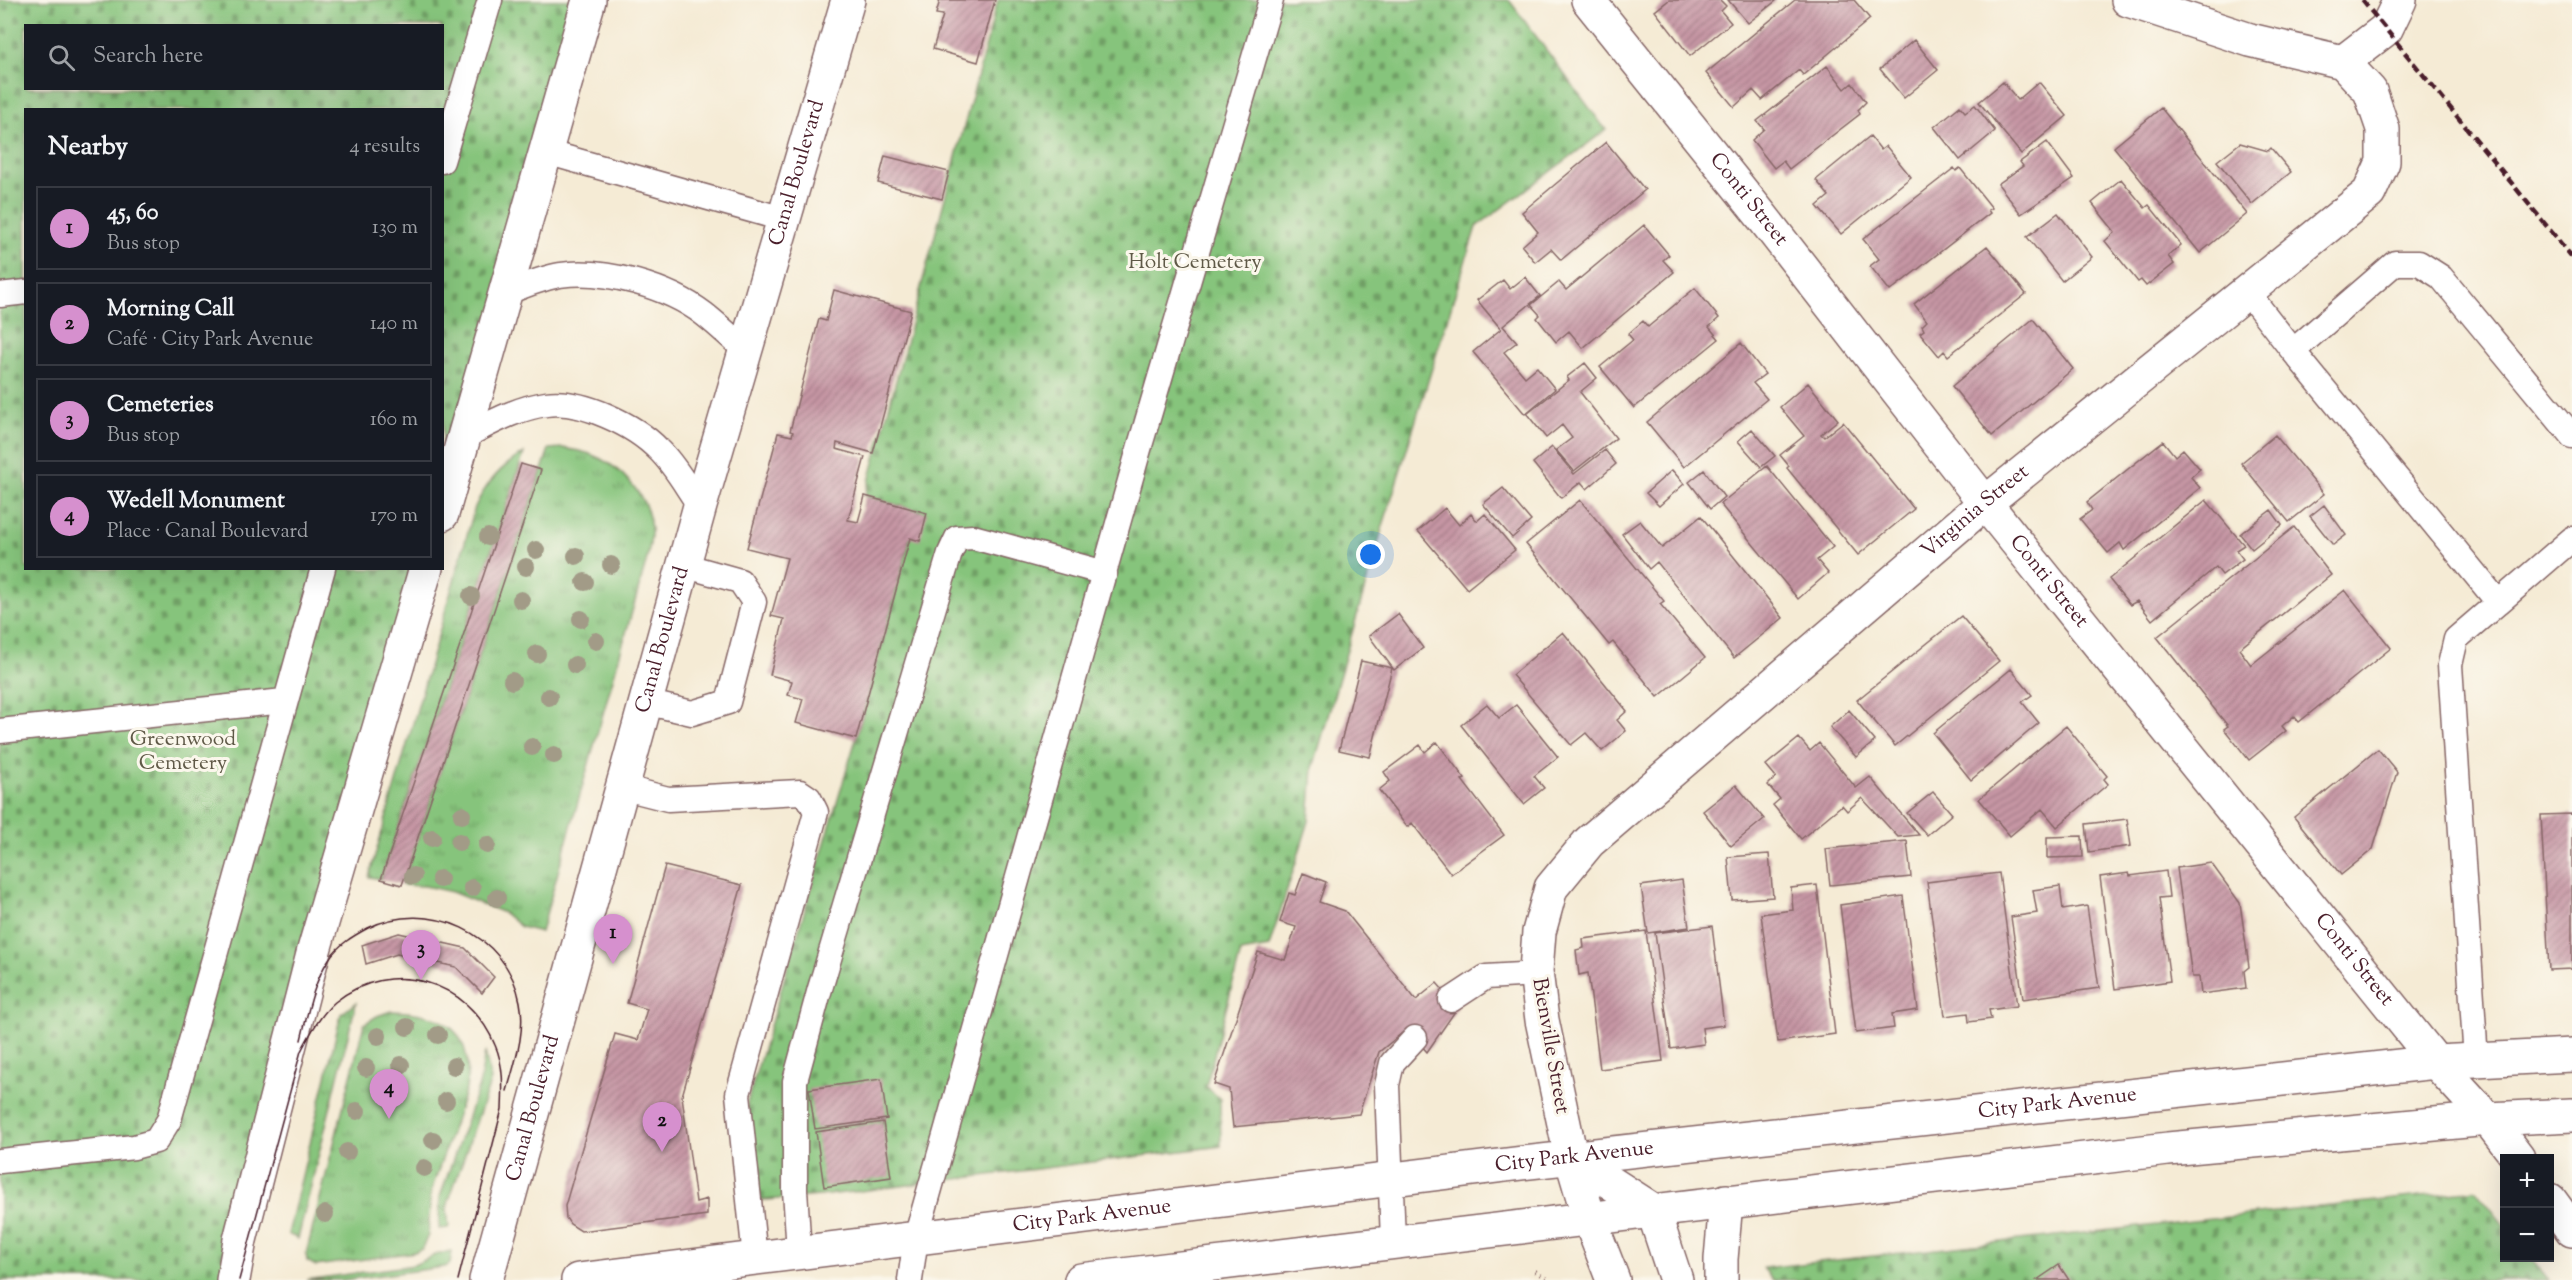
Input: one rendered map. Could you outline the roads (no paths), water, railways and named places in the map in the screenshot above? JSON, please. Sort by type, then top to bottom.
[{"type":"main road","points":[[444,507],[589,0]]},
{"type":"main road","name":"Canal Boulevard","points":[[486,1280],[683,565],[848,0]]},
{"type":"main road","name":"Conti Street","points":[[1588,0],[1760,214],[1985,503],[2436,1062],[2488,1119],[2515,1154]]},
{"type":"main road","points":[[2128,0],[2250,40],[2343,62],[2386,29],[2400,0]]},
{"type":"main road","name":"Virginia Street","points":[[1589,842],[1985,503],[2369,193],[2384,162],[2383,129],[2370,91],[2343,62]]},
{"type":"main road","points":[[233,1280],[240,1240],[314,950],[425,570]]},
{"type":"main road","name":"Bienville Street","points":[[1589,842],[1551,888],[1539,932],[1537,974],[1542,1020],[1571,1158],[1589,1218],[1613,1280]]},
{"type":"main road","name":"City Park Avenue","points":[[578,1280],[1571,1158],[2436,1062],[2572,1055]]},
{"type":"main road","points":[[1081,1280],[2168,1149],[2488,1119],[2572,1115]]},
{"type":"main road","points":[[1571,1158],[1653,1210],[1676,1280]]},
{"type":"main road","points":[[1722,1280],[1720,1259],[1726,1201]]},
{"type":"main road","points":[[2554,1205],[2572,1230]]},
{"type":"lane","points":[[444,154],[489,0]]},
{"type":"lane","points":[[910,1280],[916,1238],[1271,0]]},
{"type":"lane","points":[[546,152],[783,219]]},
{"type":"lane","points":[[2293,351],[2395,263],[2419,262],[2441,277],[2572,436]]},
{"type":"lane","points":[[507,292],[560,275],[598,275],[632,281],[674,295],[704,313],[745,350]]},
{"type":"lane","points":[[0,295],[24,292]]},
{"type":"lane","points":[[2247,292],[2498,602]]},
{"type":"lane","points":[[465,436],[512,413],[548,403],[590,409],[625,424],[659,450],[700,506]]},
{"type":"lane","points":[[799,1252],[795,1190],[795,1081],[819,992],[950,553],[957,538],[973,537],[1105,573]]},
{"type":"lane","points":[[2476,1060],[2450,665],[2456,639],[2572,539]]},
{"type":"lane","points":[[645,702],[692,713],[728,702],[753,602],[740,581],[683,565]]},
{"type":"lane","points":[[0,1161],[134,1147],[156,1142],[169,1120],[284,700],[322,570]]},
{"type":"lane","points":[[0,730],[284,700]]},
{"type":"lane","points":[[621,787],[668,799],[800,792],[809,798],[816,812],[738,1094],[755,1258]]},
{"type":"lane","points":[[1451,1000],[1485,977],[1537,974]]},
{"type":"lane","points":[[1393,1241],[1387,1085],[1392,1063],[1415,1038]]},
{"type":"tram line","points":[[301,1040],[323,968],[341,945],[368,928],[391,920],[415,917],[439,920],[462,928],[482,940],[499,957],[512,978],[520,1002],[522,1024],[519,1047],[507,1091]]},
{"type":"tram line","points":[[239,1280],[301,1051],[308,1038],[330,1007],[357,988],[380,981],[404,979],[426,982],[448,991],[467,1005],[483,1023],[500,1060],[503,1085],[502,1109],[458,1280]]},
{"type":"railway","points":[[2362,0],[2572,257]]},
{"type":"place","name":"45, 60","points":[[613,964]]},
{"type":"place","name":"Cemeteries","points":[[421,980]]},
{"type":"place","name":"Wedell Monument","points":[[389,1119]]},
{"type":"place","name":"Morning Call","points":[[662,1152]]},
{"type":"park label","name":"Holt Cemetery","points":[[1195,263]]},
{"type":"park label","name":"Greenwood Cemetery","points":[[183,752]]}]
